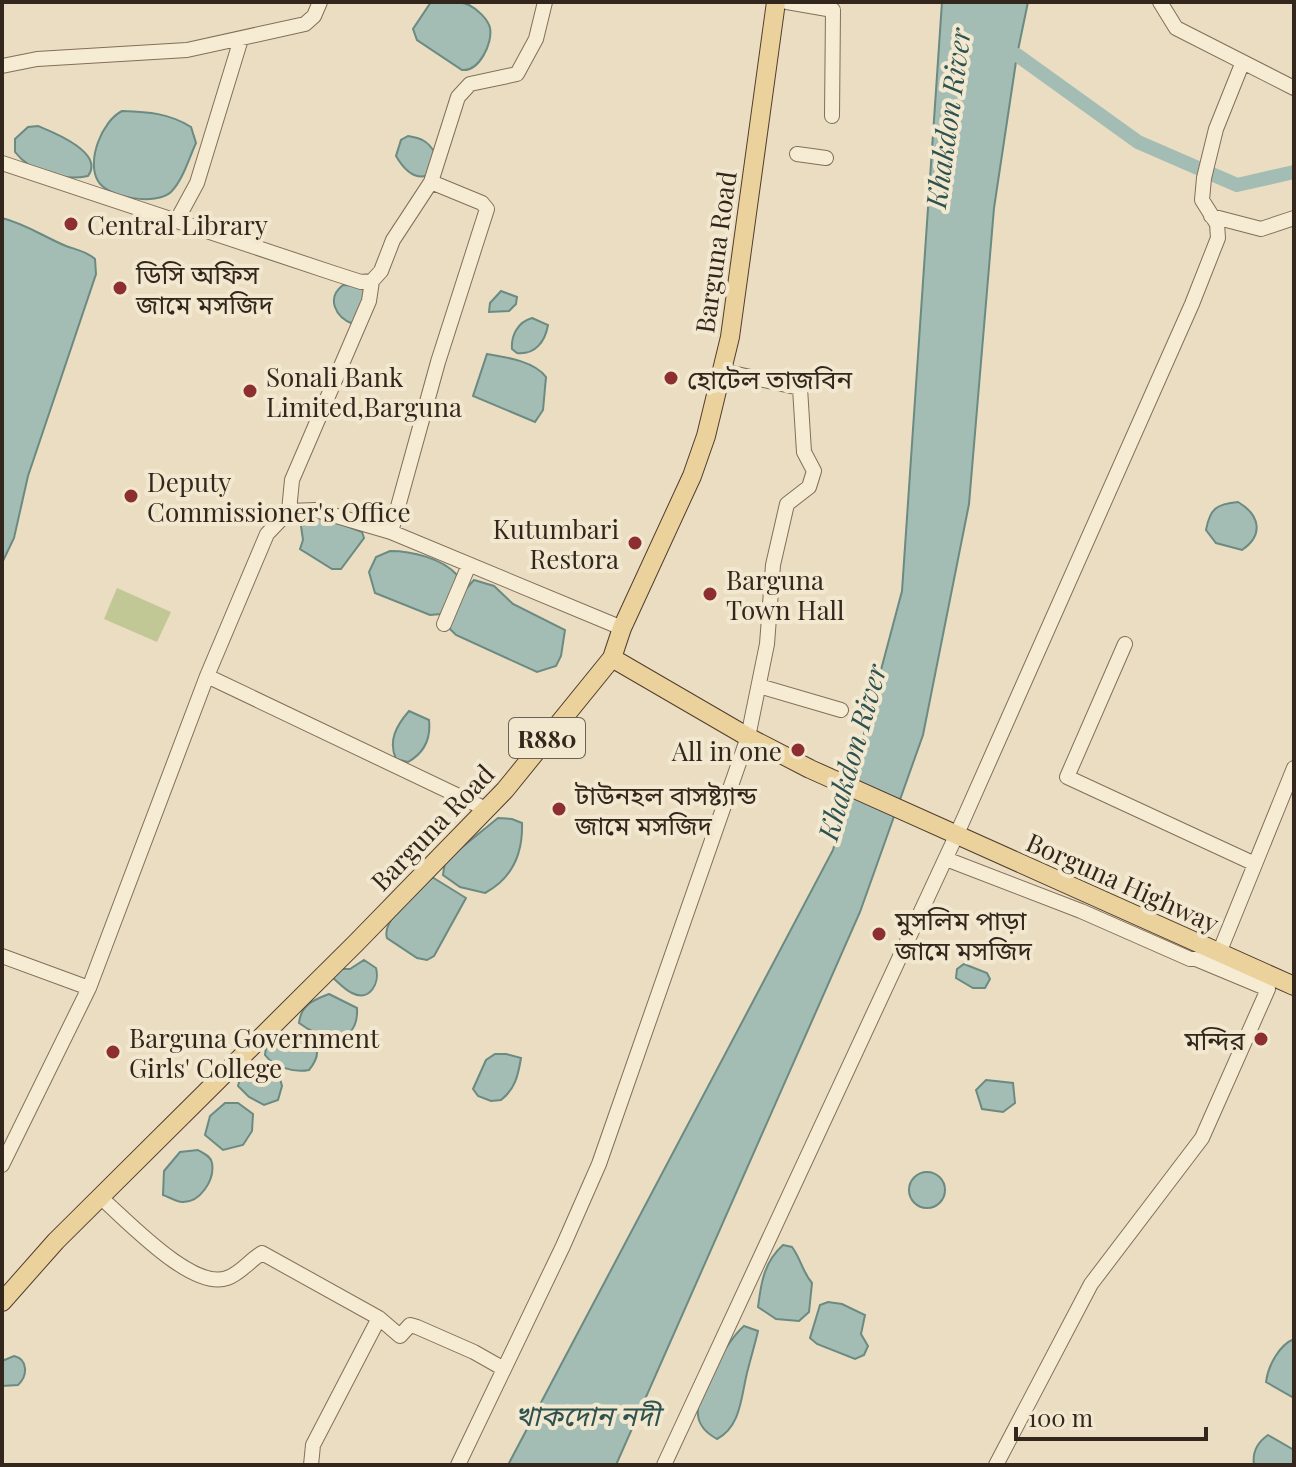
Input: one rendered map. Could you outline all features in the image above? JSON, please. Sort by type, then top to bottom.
[{"type":"main road","name":"Barguna Road","points":[[2,1302],[56,1241],[505,790],[612,658],[622,628],[692,476],[723,371],[776,2]]},
{"type":"main road","name":"Borguna Highway","points":[[612,658],[748,737],[810,769],[1294,986]]},
{"type":"street","points":[[2,66],[37,59],[187,50],[305,24],[314,16],[320,2]]},
{"type":"street","points":[[2,1165],[89,988],[207,676],[267,534],[289,511],[292,480],[369,301],[372,281],[381,271],[393,240],[431,182],[458,97],[470,84],[517,74],[536,39],[545,2]]},
{"type":"street","points":[[787,2],[833,6],[832,116]]},
{"type":"street","points":[[1160,2],[1176,28],[1294,88]]},
{"type":"street","points":[[177,220],[197,183],[241,39]]},
{"type":"street","points":[[664,1465],[946,859],[1192,304],[1218,238],[1217,224],[1202,200],[1204,178],[1216,129],[1242,64]]},
{"type":"street","points":[[797,154],[826,158]]},
{"type":"street","points":[[2,163],[361,282],[372,281]]},
{"type":"street","points":[[391,532],[438,362],[487,209],[482,203],[431,182]]},
{"type":"street","points":[[1210,216],[1261,229],[1294,218]]},
{"type":"street","points":[[458,1465],[599,1164],[748,737],[767,644],[773,565],[787,504],[809,487],[814,471],[804,452],[800,388],[723,371]]},
{"type":"street","points":[[289,511],[316,510],[391,532],[622,628]]},
{"type":"street","points":[[444,624],[469,565]]},
{"type":"street","points":[[1125,644],[1067,777],[1255,864]]},
{"type":"street","points":[[207,676],[486,809]]},
{"type":"street","points":[[759,686],[841,710]]},
{"type":"street","points":[[1219,953],[1294,768]]},
{"type":"street","points":[[946,859],[1268,989],[1202,1138],[1091,1284],[996,1465]]},
{"type":"street","points":[[2,956],[89,988]]},
{"type":"street","points":[[100,1197],[186,1270],[211,1280],[226,1279],[262,1253],[379,1318],[400,1336],[410,1325],[417,1327],[504,1369]]},
{"type":"street","points":[[311,1465],[313,1445],[379,1318]]},
{"type":"green space","points":[[117,588],[171,612],[157,642],[104,619]]},
{"type":"water","points":[[431,2],[465,3],[487,21],[489,41],[484,55],[474,66],[462,70],[417,40],[413,29]]},
{"type":"water","name":"খাকদোন নদী","points":[[942,2],[1028,2],[994,208],[969,504],[923,735],[860,912],[616,1465],[508,1465],[833,850],[902,591]]},
{"type":"water","points":[[122,111],[166,116],[191,127],[196,143],[179,181],[164,196],[144,199],[122,196],[103,187],[98,181],[94,163],[98,142],[108,123]]},
{"type":"water","points":[[38,126],[66,139],[84,152],[90,159],[88,176],[48,174],[30,165],[15,152],[15,139],[28,127]]},
{"type":"water","points":[[408,136],[424,141],[435,153],[429,175],[414,175],[396,156],[401,140]]},
{"type":"water","points":[[2,218],[88,254],[95,259],[96,274],[28,476],[14,538],[2,563]]},
{"type":"water","points":[[343,285],[363,286],[371,294],[353,324],[341,317],[335,307],[335,296]]},
{"type":"water","points":[[501,291],[517,297],[516,304],[509,311],[489,312],[490,303]]},
{"type":"water","points":[[532,318],[548,325],[544,337],[534,350],[517,353],[512,349],[514,334],[519,326]]},
{"type":"water","points":[[487,354],[527,363],[546,377],[543,410],[535,422],[473,396]]},
{"type":"water","points":[[1238,502],[1251,513],[1256,525],[1254,538],[1242,550],[1216,543],[1206,530],[1216,508]]},
{"type":"water","points":[[318,515],[362,532],[364,538],[341,569],[332,569],[300,549],[303,540],[300,519]]},
{"type":"water","points":[[390,551],[426,557],[443,564],[457,575],[441,614],[430,615],[375,593],[369,572],[376,557]]},
{"type":"water","points":[[474,580],[494,586],[513,604],[565,630],[561,656],[556,666],[537,672],[456,635],[449,628],[465,590]]},
{"type":"water","points":[[409,711],[429,720],[429,727],[422,750],[408,762],[396,759],[393,740]]},
{"type":"water","points":[[498,818],[522,823],[518,855],[503,880],[485,893],[460,887],[443,875],[445,861]]},
{"type":"water","points":[[432,877],[466,898],[434,956],[427,960],[417,958],[387,938],[387,930],[395,914]]},
{"type":"water","points":[[364,960],[376,968],[377,974],[375,985],[369,993],[352,993],[332,977],[341,969],[350,969]]},
{"type":"water","points":[[964,964],[987,973],[990,979],[985,988],[973,988],[956,978],[957,969]]},
{"type":"water","points":[[329,994],[357,1008],[352,1030],[345,1035],[328,1036],[299,1023],[302,1012],[309,1004]]},
{"type":"water","points":[[279,1031],[305,1037],[316,1046],[315,1061],[309,1070],[285,1068],[265,1055],[267,1040]]},
{"type":"water","points":[[495,1054],[521,1058],[513,1087],[501,1100],[491,1101],[478,1096],[473,1089],[486,1060]]},
{"type":"water","points":[[253,1065],[279,1075],[282,1086],[278,1100],[264,1105],[238,1086],[243,1068]]},
{"type":"water","points":[[986,1080],[1013,1083],[1015,1103],[1003,1112],[982,1109],[976,1090]]},
{"type":"water","points":[[225,1103],[238,1103],[253,1114],[252,1131],[243,1145],[223,1150],[205,1135],[210,1116]]},
{"type":"water","points":[[198,1150],[212,1163],[211,1176],[205,1189],[189,1201],[180,1202],[163,1195],[164,1171],[180,1152]]},
{"type":"water","points":[[927,1172],[940,1177],[945,1190],[940,1203],[927,1208],[914,1203],[909,1190],[914,1177]]},
{"type":"water","points":[[783,1245],[792,1247],[812,1283],[809,1312],[799,1321],[776,1319],[758,1307],[768,1266]]},
{"type":"water","points":[[828,1302],[842,1304],[865,1315],[861,1334],[868,1346],[864,1355],[855,1359],[817,1344],[810,1338],[820,1305]]},
{"type":"water","points":[[744,1326],[758,1331],[736,1418],[717,1439],[700,1423],[698,1406],[714,1368]]},
{"type":"water","points":[[1294,1339],[1294,1398],[1266,1382],[1275,1357]]},
{"type":"water","points":[[14,1356],[24,1364],[24,1377],[18,1385],[2,1386],[2,1361]]},
{"type":"water","points":[[1268,1435],[1294,1450],[1294,1465],[1254,1465],[1256,1448]]},
{"type":"waterway","points":[[1017,55],[1138,142],[1237,185],[1294,172]]},
{"type":"place","name":"Central Library","points":[[71,224]]},
{"type":"place","name":"ডিসি অফিস জামে মসজিদ","points":[[120,288]]},
{"type":"place","name":"হোটেল তাজবিন","points":[[671,378]]},
{"type":"place","name":"Sonali Bank Limited,Barguna","points":[[250,391]]},
{"type":"place","name":"Deputy Commissioner's Office","points":[[131,496]]},
{"type":"place","name":"Kutumbari Restora","points":[[635,543]]},
{"type":"place","name":"Barguna Town Hall","points":[[710,594]]},
{"type":"place","name":"All in one","points":[[798,750]]},
{"type":"place","name":"টাউনহল বাসষ্ট্যান্ড জামে মসজিদ","points":[[559,809]]},
{"type":"place","name":"মুসলিম পাড়া জামে মসজিদ","points":[[879,934]]},
{"type":"place","name":"মন্দির","points":[[1261,1039]]},
{"type":"place","name":"Barguna Government Girls' College","points":[[113,1052]]},
{"type":"water label","name":"Khakdon River","points":[[947,118]]},
{"type":"water label","name":"Khakdon River","points":[[851,752]]}]
